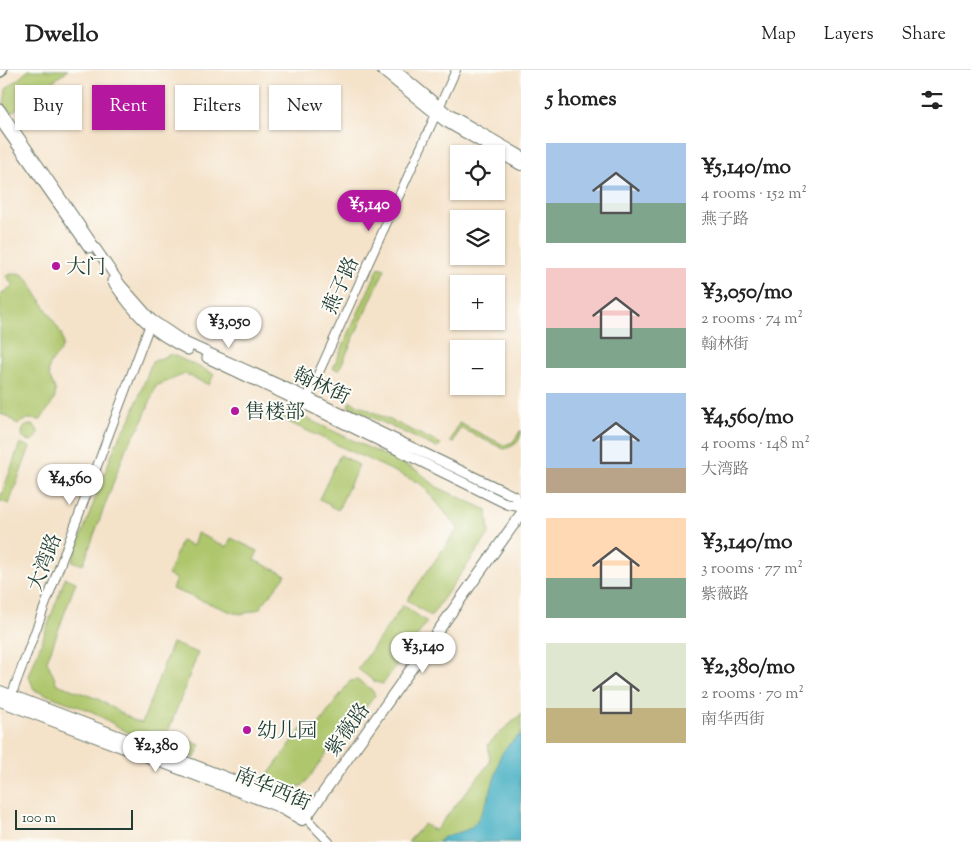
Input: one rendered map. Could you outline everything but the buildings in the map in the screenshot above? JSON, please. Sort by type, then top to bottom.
[{"type":"main road","points":[[382,70],[438,110],[521,156]]},
{"type":"main road","points":[[394,70],[476,141],[521,165]]},
{"type":"main road","name":"紫薇路","points":[[307,815],[521,514]]},
{"type":"main road","name":"南华西街","points":[[0,691],[6,700],[277,806],[302,820],[307,815]]},
{"type":"street","name":"燕子路","points":[[306,400],[456,70]]},
{"type":"street","name":"翰林街","points":[[0,109],[122,285],[152,324]]},
{"type":"street","name":"翰林街","points":[[0,121],[120,294],[172,342],[306,400],[499,499],[521,506]]},
{"type":"street","name":"大湾路","points":[[6,700],[152,324]]},
{"type":"street","name":"南华西街","points":[[307,815],[329,842]]},
{"type":"green space","points":[[29,70],[68,70],[48,85],[15,85],[15,110],[11,113],[4,105],[6,89]]},
{"type":"green space","points":[[379,267],[385,269],[339,370],[333,368]]},
{"type":"green space","points":[[15,273],[22,274],[27,278],[61,333],[63,340],[61,349],[49,368],[49,376],[55,393],[53,402],[41,420],[28,419],[17,424],[7,416],[0,414],[0,295],[13,285],[6,276]]},
{"type":"green space","points":[[171,354],[214,374],[209,385],[185,374],[156,386],[141,425],[126,448],[83,565],[72,561],[116,443],[130,420],[152,362]]},
{"type":"green space","points":[[350,401],[441,444],[437,448],[348,406]]},
{"type":"green space","points":[[276,404],[418,471],[437,487],[487,510],[489,534],[431,616],[407,600],[458,528],[421,484],[271,414]]},
{"type":"green space","points":[[459,423],[504,445],[513,442],[521,430],[521,434],[517,443],[504,449],[460,428],[453,443],[450,442]]},
{"type":"green space","points":[[30,425],[36,427],[38,433],[36,439],[30,441],[24,439],[22,433],[24,427]]},
{"type":"green space","points":[[20,443],[30,447],[9,504],[0,501],[0,499]]},
{"type":"green space","points":[[340,455],[359,465],[338,510],[319,499]]},
{"type":"green space","points":[[197,533],[227,547],[231,538],[258,551],[254,560],[286,575],[259,609],[243,614],[234,613],[172,589],[176,579],[168,575],[181,541],[193,546]]},
{"type":"green space","points":[[65,578],[76,582],[47,661],[57,684],[98,699],[133,720],[142,723],[172,643],[198,653],[168,732],[200,745],[195,758],[127,732],[93,712],[34,690],[29,676]]},
{"type":"green space","points":[[403,605],[427,622],[383,684],[375,682],[358,669]]},
{"type":"green space","points":[[357,680],[371,689],[375,695],[357,720],[339,736],[304,785],[284,791],[274,787],[265,779],[302,728],[312,734],[350,681]]},
{"type":"green space","points":[[521,714],[521,842],[408,842],[424,824],[435,831],[490,762],[488,744]]},
{"type":"water","points":[[521,734],[521,842],[438,842],[446,836],[471,827],[475,823],[488,799],[500,757],[509,744]]},
{"type":"place","name":"大门","points":[[56,266]]},
{"type":"place","name":"售楼部","points":[[235,411]]},
{"type":"place","name":"幼儿园","points":[[247,730]]}]
